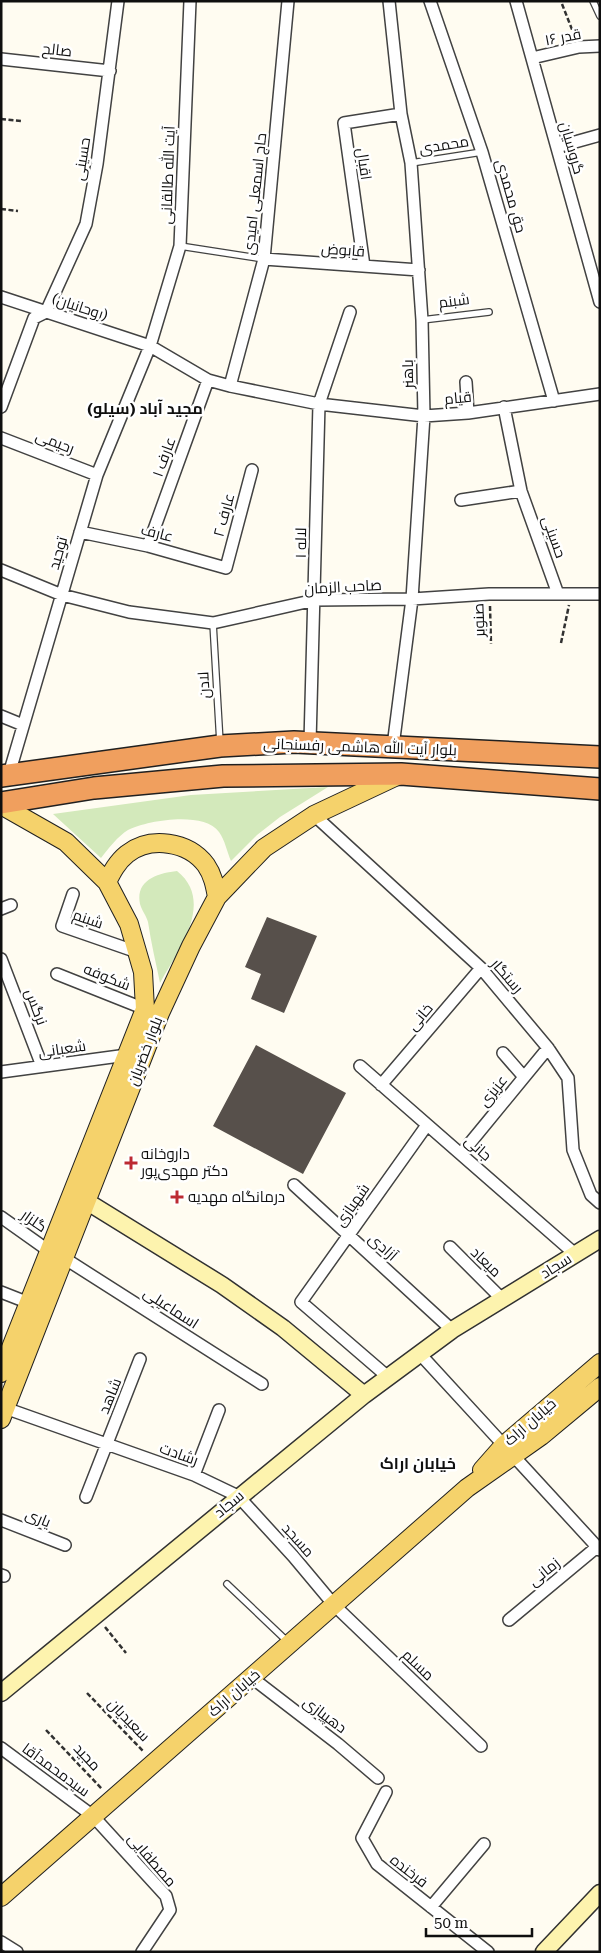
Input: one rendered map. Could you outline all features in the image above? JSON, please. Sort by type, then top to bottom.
[{"type":"highway","name":"بلوار آیت الله هاشمی رفسنجانی","points":[[5,775],[220,746],[310,742],[600,757]]},
{"type":"highway","name":"بلوار آیت الله هاشمی رفسنجانی","points":[[1,804],[94,788],[223,776],[401,774],[600,789]]},
{"type":"main road","name":"بلوار خضریان","points":[[1,1373],[6,1344],[86,1201],[160,1013],[191,946],[217,897],[264,848],[314,815],[401,774]]},
{"type":"main road","name":"بلوار خضریان","points":[[1,804],[66,842],[107,882],[129,924],[143,972],[145,1009],[57,1254],[3,1413]]},
{"type":"main road","points":[[107,882],[115,867],[127,854],[142,846],[160,843],[177,845],[193,853],[206,865],[214,880],[217,897]]},
{"type":"main road","name":"خیابان اراک","points":[[1,1897],[467,1488],[600,1363]]},
{"type":"main road","name":"خیابان اراک","points":[[509,1450],[541,1436],[600,1387]]},
{"type":"street","name":"حسینی","points":[[1,407],[34,318],[46,312],[86,224],[110,71],[118,1]]},
{"type":"street","name":"آیت الله طالقانی","points":[[150,346],[180,246],[190,1]]},
{"type":"street","name":"حاج اسمعلی امیدی","points":[[230,386],[264,259],[288,1]]},
{"type":"street","name":"باهنر","points":[[389,1],[401,114],[411,163],[422,320],[424,416],[412,599],[393,746]]},
{"type":"street","name":"حق محمدی","points":[[430,1],[482,152],[554,400]]},
{"type":"street","name":"گروسیان","points":[[516,1],[600,302]]},
{"type":"street","name":"قدر ۱۶","points":[[532,58],[579,47],[600,46]]},
{"type":"street","name":"صالح","points":[[1,59],[110,71]]},
{"type":"street","name":"اقبال","points":[[364,266],[344,123],[401,114]]},
{"type":"street","points":[[557,147],[600,135]]},
{"type":"street","name":"قابوض","points":[[264,259],[419,270]]},
{"type":"street","name":"(روحانیان)","points":[[1,297],[150,346]]},
{"type":"street","points":[[150,346],[208,380],[319,404],[350,312]]},
{"type":"street","name":"توحید","points":[[5,775],[23,725],[98,475],[150,346]]},
{"type":"street","name":"عارف ۱","points":[[148,546],[208,380]]},
{"type":"street","points":[[466,382],[468,413]]},
{"type":"street","name":"قیام","points":[[319,404],[424,416],[468,413],[600,394]]},
{"type":"street","name":"لاله ۱","points":[[310,742],[319,404]]},
{"type":"street","name":"حسینی","points":[[504,407],[521,491],[558,594]]},
{"type":"street","name":"رحیمی","points":[[1,438],[98,475]]},
{"type":"street","name":"عارف ۲","points":[[226,568],[252,470]]},
{"type":"street","points":[[461,500],[521,491]]},
{"type":"street","name":"عارف","points":[[80,532],[148,546],[226,568]]},
{"type":"street","name":"صاحب الزمان","points":[[1,570],[62,594],[129,612],[213,623],[315,600],[412,599],[489,594],[600,594]]},
{"type":"street","points":[[1,716],[23,725]]},
{"type":"street","name":"رستگار","points":[[314,815],[481,968],[548,1048],[568,1078],[573,1150],[591,1195],[600,1203]]},
{"type":"street","name":"شبنم","points":[[73,894],[62,926],[137,952]]},
{"type":"street","name":"نرگس","points":[[1,959],[42,1066]]},
{"type":"street","name":"خانی","points":[[381,1085],[481,968]]},
{"type":"street","name":"شکوفه","points":[[57,974],[145,1009]]},
{"type":"street","name":"عزیزی","points":[[461,1154],[548,1048]]},
{"type":"street","points":[[503,1053],[524,1077]]},
{"type":"street","name":"شعبانی","points":[[1,1072],[127,1055]]},
{"type":"street","name":"جانی","points":[[360,1066],[575,1254]]},
{"type":"street","name":"شهبازی","points":[[388,1377],[301,1302],[427,1124]]},
{"type":"street","name":"آزادی","points":[[294,1185],[452,1330]]},
{"type":"street","points":[[86,1201],[222,1285],[283,1328],[364,1395]]},
{"type":"street","name":"گلزار","points":[[1,1217],[57,1254]]},
{"type":"street","name":"سجاد","points":[[1,1693],[238,1496],[364,1395],[452,1330],[600,1239]]},
{"type":"street","name":"میعاد","points":[[450,1247],[502,1299]]},
{"type":"street","name":"اسماعیلی","points":[[57,1254],[262,1384]]},
{"type":"street","points":[[1,1292],[29,1302]]},
{"type":"street","points":[[420,1354],[599,1549]]},
{"type":"street","name":"شاهد","points":[[107,1444],[140,1359]]},
{"type":"street","points":[[194,1475],[219,1410]]},
{"type":"street","name":"رشادت","points":[[3,1413],[107,1444],[194,1475],[238,1496]]},
{"type":"street","points":[[86,1497],[107,1444]]},
{"type":"street","name":"مسجد","points":[[238,1496],[293,1556],[334,1605]]},
{"type":"street","name":"یاری","points":[[1,1520],[65,1545]]},
{"type":"street","name":"زمانی","points":[[509,1620],[599,1549]]},
{"type":"street","name":"مسلم","points":[[334,1605],[481,1746]]},
{"type":"street","name":"دهپیازی","points":[[251,1677],[338,1744],[378,1778]]},
{"type":"street","name":"سیدمحمدآقا","points":[[1,1748],[93,1816]]},
{"type":"street","name":"فرخنده","points":[[386,1792],[362,1838],[377,1864],[488,1952]]},
{"type":"street","name":"مصطفایی","points":[[93,1816],[166,1896],[170,1910],[142,1952]]},
{"type":"street","points":[[431,1906],[484,1844]]},
{"type":"street","points":[[544,1952],[600,1893]]},
{"type":"street","points":[[1,1942],[17,1952]]},
{"type":"lane","points":[[593,1],[600,16]]},
{"type":"lane","name":"محمدی","points":[[411,163],[482,152]]},
{"type":"lane","points":[[180,246],[264,259]]},
{"type":"lane","name":"شبنم","points":[[422,320],[489,312]]},
{"type":"lane","name":"لادن","points":[[213,623],[220,746]]},
{"type":"lane","points":[[227,1584],[289,1644]]},
{"type":"path","points":[[562,4],[579,47]]},
{"type":"path","points":[[1,118],[22,121]]},
{"type":"path","points":[[1,209],[18,211]]},
{"type":"path","name":"صنوبر","points":[[489,594],[491,644]]},
{"type":"path","points":[[561,642],[571,594]]},
{"type":"path","points":[[95,1616],[126,1653]]},
{"type":"path","name":"سعیدیان","points":[[87,1692],[154,1762]]},
{"type":"path","name":"مجید","points":[[46,1730],[112,1800]]},
{"type":"green space","points":[[328,787],[280,817],[257,835],[231,861],[219,832],[212,825],[201,821],[175,819],[137,826],[128,830],[113,843],[101,858],[53,814],[191,795]]},
{"type":"green space","points":[[177,871],[188,883],[193,897],[193,912],[190,927],[160,983],[148,922],[140,904],[139,896],[144,884],[150,879]]},
{"type":"building","points":[[267,917],[317,936],[284,1013],[251,999],[261,974],[245,967]]},
{"type":"building","points":[[256,1045],[346,1093],[303,1174],[213,1126]]},
{"type":"place","name":"داروخانه دکتر مهدی‌پور","points":[[131,1163]]},
{"type":"place","name":"درمانگاه مهدیه","points":[[177,1197]]},
{"type":"district","name":"(مجید آباد (سیلو","points":[[145,408]]},
{"type":"district","name":"خیابان اراک","points":[[418,1463]]}]
